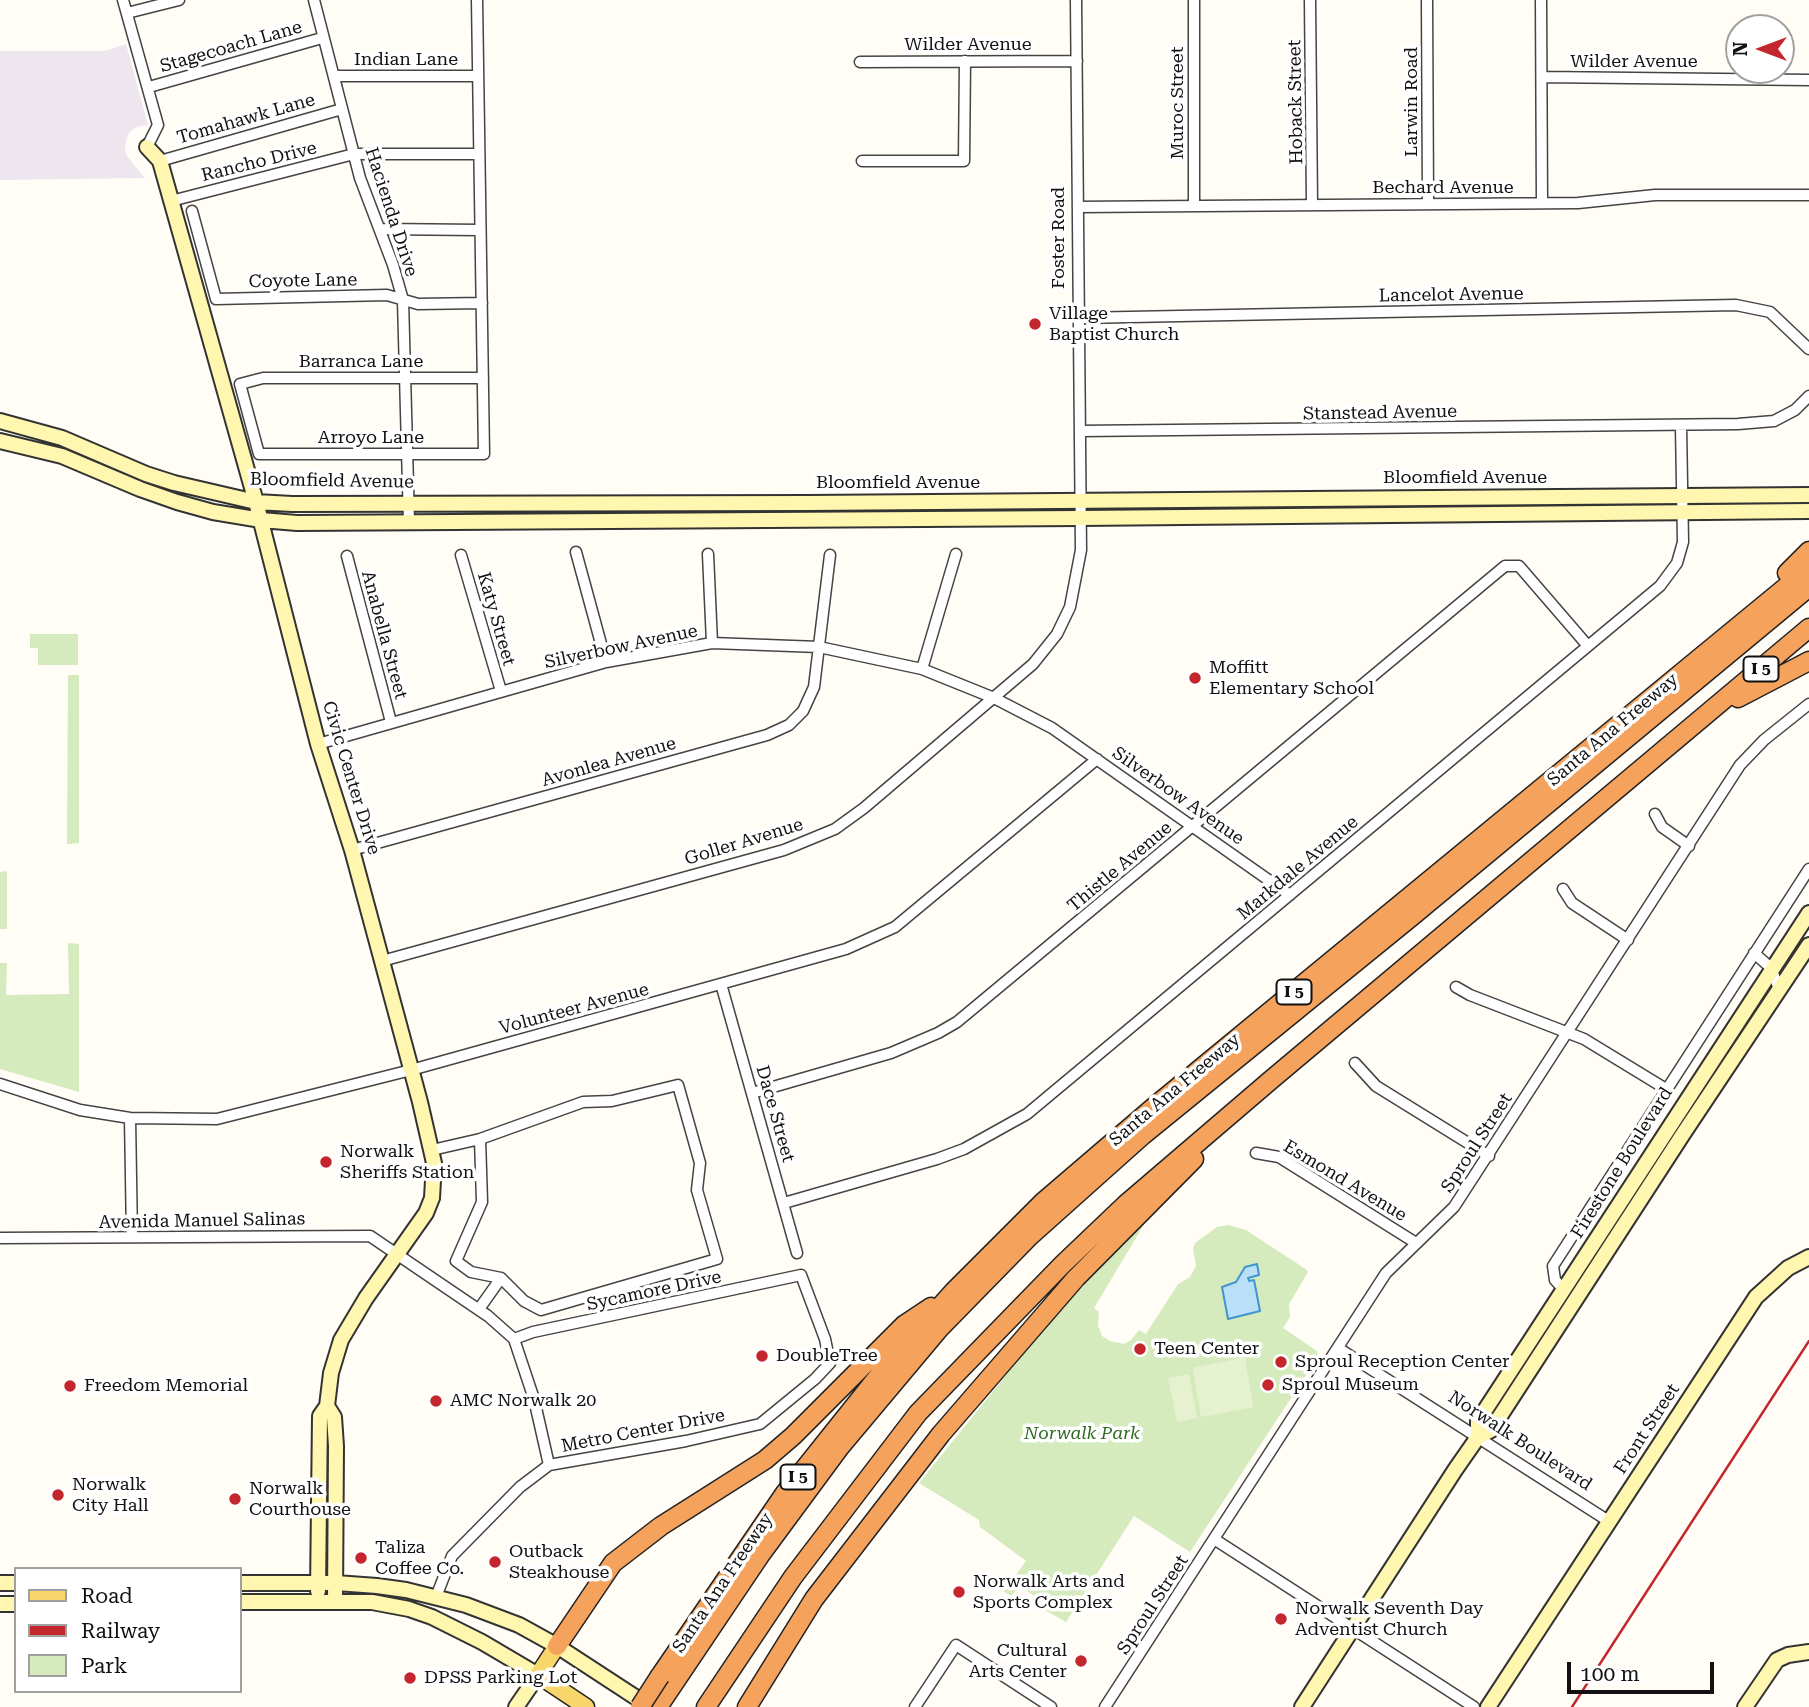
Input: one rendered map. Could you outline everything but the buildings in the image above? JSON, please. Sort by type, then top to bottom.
[{"type":"highway","points":[[1727,637],[1809,551]]},
{"type":"highway","name":"Santa Ana Freeway","points":[[640,1707],[666,1680],[785,1493],[884,1369],[954,1291],[1043,1202],[1155,1106],[1809,568]]},
{"type":"highway","points":[[658,1707],[666,1680],[840,1447],[939,1329],[1030,1236],[1143,1135],[1809,587]]},
{"type":"highway","name":"I 5","points":[[710,1701],[793,1577],[918,1412],[1063,1264],[1117,1212],[1272,1079],[1809,628]]},
{"type":"highway","points":[[1713,711],[1809,661]]},
{"type":"highway","points":[[747,1707],[814,1599],[942,1434],[1076,1278],[1272,1079]]},
{"type":"highway","points":[[557,1646],[613,1563],[661,1526],[765,1460],[793,1436],[904,1325],[954,1291]]},
{"type":"main road","name":"Civic Center Drive","points":[[147,147],[160,161],[261,520],[318,744],[352,850],[432,1150],[432,1198],[424,1216],[366,1298],[341,1340],[331,1373],[327,1406],[320,1416],[319,1583],[316,1601]]},
{"type":"main road","name":"Bloomfield Avenue","points":[[0,421],[54,435],[174,483],[256,502],[834,503],[1809,495]]},
{"type":"main road","points":[[0,431],[44,441],[54,435]]},
{"type":"main road","name":"Bloomfield Avenue","points":[[0,441],[45,450],[168,500],[213,512],[297,523],[1809,511]]},
{"type":"main road","points":[[95,469],[102,454]]},
{"type":"main road","points":[[1192,500],[1192,517]]},
{"type":"main road","points":[[496,502],[496,522]]},
{"type":"main road","points":[[966,502],[966,518]]},
{"type":"main road","points":[[834,503],[834,518]]},
{"type":"main road","name":"Firestone Boulevard","points":[[1478,1437],[1478,1421],[1809,913]]},
{"type":"main road","name":"Firestone Boulevard","points":[[1302,1707],[1478,1437],[1492,1430],[1809,945]]},
{"type":"main road","name":"Front Street","points":[[1488,1707],[1756,1297],[1788,1268],[1809,1257]]},
{"type":"main road","name":"Civic Center Drive","points":[[327,1406],[334,1417],[335,1600]]},
{"type":"main road","points":[[242,1583],[336,1583],[377,1586],[436,1597],[519,1625],[557,1646],[650,1707]]},
{"type":"main road","points":[[242,1602],[335,1600],[383,1604],[432,1617],[482,1642],[586,1707]]},
{"type":"main road","points":[[516,1707],[557,1646]]},
{"type":"main road","points":[[1745,1707],[1777,1660],[1788,1655],[1809,1652]]},
{"type":"street","points":[[123,0],[158,125],[147,147]]},
{"type":"street","points":[[127,13],[179,0]]},
{"type":"street","name":"Hacienda Drive","points":[[314,0],[360,178],[403,300],[409,523]]},
{"type":"street","points":[[477,0],[483,378]]},
{"type":"street","name":"Foster Road","points":[[1076,0],[1080,518]]},
{"type":"street","name":"Muroc Street","points":[[1194,0],[1194,205]]},
{"type":"street","name":"Hoback Street","points":[[1310,0],[1312,204]]},
{"type":"street","name":"Larwin Road","points":[[1427,0],[1428,203]]},
{"type":"street","points":[[1541,0],[1542,203]]},
{"type":"street","name":"Stagecoach Lane","points":[[149,87],[322,38]]},
{"type":"street","points":[[862,161],[964,161],[965,61]]},
{"type":"street","name":"Wilder Avenue","points":[[860,62],[1077,61]]},
{"type":"street","name":"Indian Lane","points":[[334,76],[478,76]]},
{"type":"street","name":"Wilder Avenue","points":[[1542,77],[1809,80]]},
{"type":"street","name":"Tomahawk Lane","points":[[160,161],[342,108]]},
{"type":"street","name":"Rancho Drive","points":[[171,201],[354,154],[479,153]]},
{"type":"street","name":"Bechard Avenue","points":[[1078,207],[1578,203],[1655,195],[1809,195]]},
{"type":"street","name":"Coyote Lane","points":[[192,211],[216,299],[387,295],[418,303],[482,303]]},
{"type":"street","points":[[380,229],[481,230]]},
{"type":"street","name":"Lancelot Avenue","points":[[1079,318],[1736,305],[1770,313],[1809,349]]},
{"type":"street","name":"Barranca Lane","points":[[259,454],[240,384],[263,378],[483,378]]},
{"type":"street","name":"Arroyo Lane","points":[[259,454],[484,454],[483,378]]},
{"type":"street","name":"Stanstead Avenue","points":[[1080,432],[1681,426],[1774,421],[1795,410],[1809,396]]},
{"type":"street","name":"Markdale Avenue","points":[[784,1203],[964,1149],[1027,1114],[1670,575],[1677,563],[1683,542],[1681,426]]},
{"type":"street","name":"Goller Avenue","points":[[382,961],[784,850],[835,829],[864,808],[1033,664],[1057,634],[1070,607],[1081,550],[1080,518]]},
{"type":"street","points":[[576,552],[606,662]]},
{"type":"street","points":[[708,554],[712,643]]},
{"type":"street","points":[[922,669],[956,554]]},
{"type":"street","name":"Katy Street","points":[[461,555],[501,691]]},
{"type":"street","name":"Avonlea Avenue","points":[[352,850],[767,735],[789,725],[803,710],[814,687],[830,555]]},
{"type":"street","name":"Anabella Street","points":[[347,556],[391,722]]},
{"type":"street","name":"Thistle Avenue","points":[[752,1093],[891,1053],[947,1028],[1506,566],[1519,566],[1588,646]]},
{"type":"street","name":"Silverbow Avenue","points":[[318,744],[606,662],[712,643],[819,647],[922,669],[994,698],[1052,728],[1290,895]]},
{"type":"street","name":"Sproul Street","points":[[1105,1707],[1386,1273],[1454,1207],[1489,1156],[1740,765],[1764,740],[1809,704]]},
{"type":"street","name":"Volunteer Avenue","points":[[0,1084],[80,1110],[130,1118],[217,1119],[411,1070],[846,949],[895,927],[1097,759]]},
{"type":"street","points":[[1654,814],[1662,827],[1689,846]]},
{"type":"street","points":[[1564,1290],[1555,1280],[1553,1266],[1809,869]]},
{"type":"street","points":[[1563,889],[1572,903],[1628,940]]},
{"type":"street","points":[[1754,953],[1771,968],[1779,989]]},
{"type":"street","name":"Dace Street","points":[[721,984],[797,1253]]},
{"type":"street","points":[[1456,987],[1470,995],[1584,1039],[1666,1090]]},
{"type":"street","points":[[1355,1063],[1376,1087],[1489,1156]]},
{"type":"street","points":[[432,1150],[480,1139],[583,1102],[612,1101],[678,1085],[700,1163],[697,1190],[717,1259],[541,1310],[524,1301],[501,1278],[471,1272],[456,1261],[482,1202],[480,1139]]},
{"type":"street","points":[[130,1118],[132,1237]]},
{"type":"street","name":"Esmond Avenue","points":[[1256,1153],[1279,1157],[1416,1243]]},
{"type":"street","name":"Avenida Manuel Salinas","points":[[0,1238],[366,1235],[479,1309],[514,1339]]},
{"type":"street","name":"Sycamore Drive","points":[[514,1339],[533,1332],[801,1275],[825,1339]]},
{"type":"street","points":[[479,1309],[501,1278]]},
{"type":"street","points":[[514,1339],[534,1399],[549,1465]]},
{"type":"street","name":"Metro Center Drive","points":[[436,1597],[452,1556],[520,1487],[549,1465],[686,1441],[760,1424],[815,1379],[830,1363],[825,1339]]},
{"type":"street","name":"Norwalk Boulevard","points":[[1338,1348],[1610,1522]]},
{"type":"street","points":[[1214,1539],[1474,1707]]},
{"type":"street","points":[[915,1707],[956,1645],[1051,1707]]},
{"type":"shaded area","points":[[126,44],[148,125],[136,127],[129,133],[125,151],[145,178],[0,180],[0,51],[104,51]]},
{"type":"green space","points":[[30,634],[78,634],[78,665],[38,665],[38,648],[30,648]]},
{"type":"green space","points":[[68,675],[79,675],[79,843],[67,844]]},
{"type":"green space","points":[[7,871],[7,929],[0,929],[0,872]]},
{"type":"green space","points":[[68,943],[79,944],[79,1092],[0,1069],[0,963],[7,963],[6,995],[69,994]]},
{"type":"green space","name":"Norwalk Park","points":[[1145,1223],[1094,1308],[1099,1312],[1098,1325],[1102,1336],[1124,1344],[1139,1330],[1146,1334],[1178,1284],[1190,1277],[1196,1266],[1193,1249],[1195,1243],[1217,1227],[1228,1225],[1246,1230],[1307,1270],[1289,1304],[1290,1317],[1283,1328],[1317,1351],[1318,1357],[1190,1552],[1134,1516],[1066,1622],[1045,1610],[1048,1603],[1019,1587],[1011,1596],[1000,1589],[1006,1581],[1012,1580],[1026,1561],[980,1527],[979,1520],[919,1483],[1054,1316]]},
{"type":"green space","points":[[1245,1357],[1253,1407],[1201,1417],[1193,1368]]},
{"type":"green space","points":[[1189,1374],[1197,1418],[1177,1422],[1168,1378]]},
{"type":"water","points":[[1257,1264],[1259,1275],[1248,1278],[1249,1281],[1254,1280],[1260,1311],[1228,1319],[1222,1287],[1236,1282],[1245,1267]]},
{"type":"railway","points":[[1572,1707],[1809,1341]]},
{"type":"place","name":"Village Baptist Church","points":[[1035,324]]},
{"type":"place","name":"Moffitt Elementary School","points":[[1195,678]]},
{"type":"place","name":"Norwalk Sheriffs Station","points":[[326,1162]]},
{"type":"place","name":"Teen Center","points":[[1140,1349]]},
{"type":"place","name":"DoubleTree","points":[[762,1356]]},
{"type":"place","name":"Sproul Reception Center","points":[[1281,1362]]},
{"type":"place","name":"Sproul Museum","points":[[1268,1385]]},
{"type":"place","name":"Freedom Memorial","points":[[70,1386]]},
{"type":"place","name":"AMC Norwalk 20","points":[[436,1401]]},
{"type":"place","name":"Norwalk City Hall","points":[[58,1495]]},
{"type":"place","name":"Norwalk Courthouse","points":[[235,1499]]},
{"type":"place","name":"Taliza Coffee Co.","points":[[361,1558]]},
{"type":"place","name":"Outback Steakhouse","points":[[495,1562]]},
{"type":"place","name":"Norwalk Arts and Sports Complex","points":[[959,1592]]},
{"type":"place","name":"Norwalk Seventh Day Adventist Church","points":[[1281,1619]]},
{"type":"place","name":"Cultural Arts Center","points":[[1081,1661]]},
{"type":"place","name":"DPSS Parking Lot","points":[[410,1678]]}]
